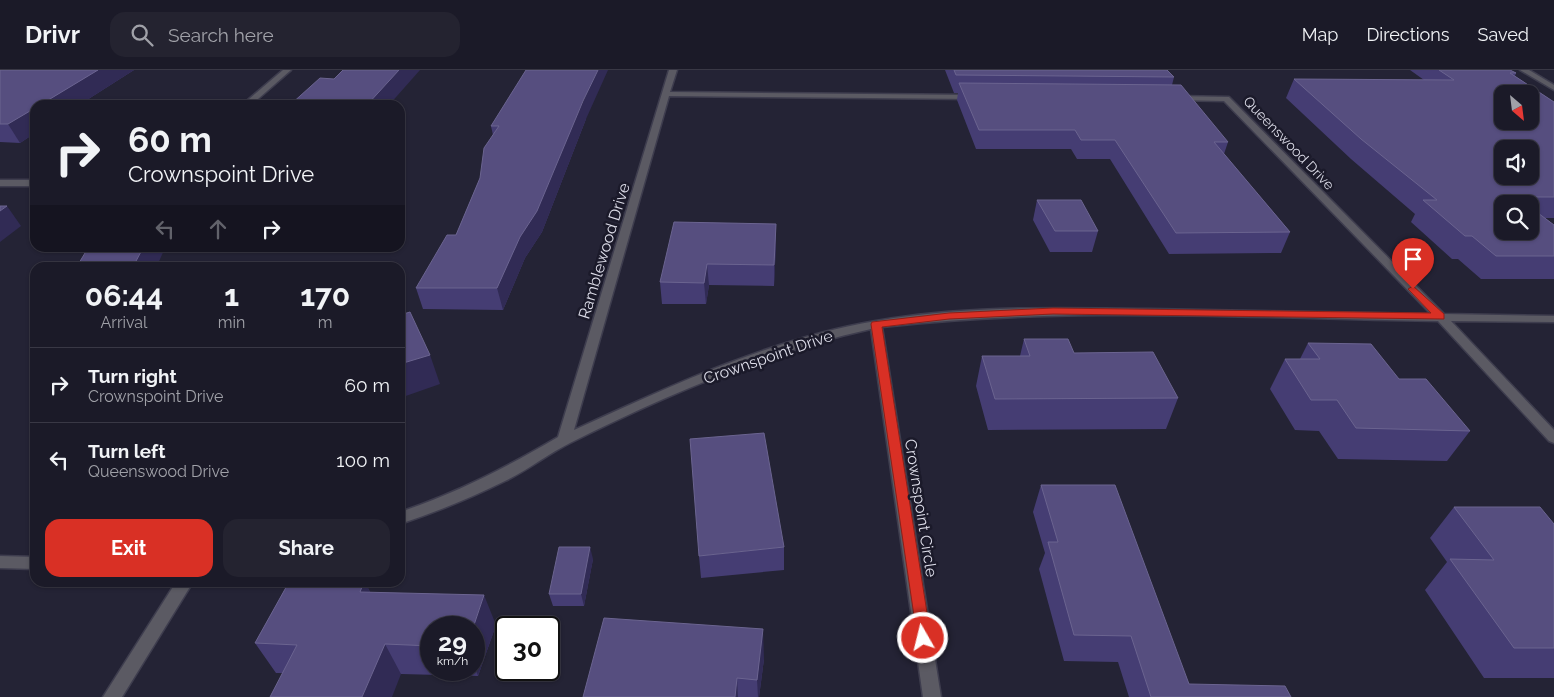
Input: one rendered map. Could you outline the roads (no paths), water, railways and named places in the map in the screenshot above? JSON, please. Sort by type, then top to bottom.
[{"type":"street","points":[[252,100],[286,70]]},
{"type":"street","name":"Ramblewood Drive","points":[[564,440],[673,70]]},
{"type":"street","points":[[1524,70],[1554,88]]},
{"type":"street","points":[[666,94],[986,97]]},
{"type":"street","name":"Queenswood Drive","points":[[1166,98],[1226,99],[1440,316],[1554,438]]},
{"type":"street","points":[[0,183],[30,183]]},
{"type":"street","name":"Crownspoint Drive","points":[[405,516],[444,503],[501,477],[564,440],[656,398],[757,358],[814,338],[876,324],[949,316],[1053,311],[1554,319]]},
{"type":"street","name":"Crownspoint Circle","points":[[876,324],[932,697]]},
{"type":"street","points":[[0,562],[30,563]]},
{"type":"street","points":[[112,697],[182,587]]}]
